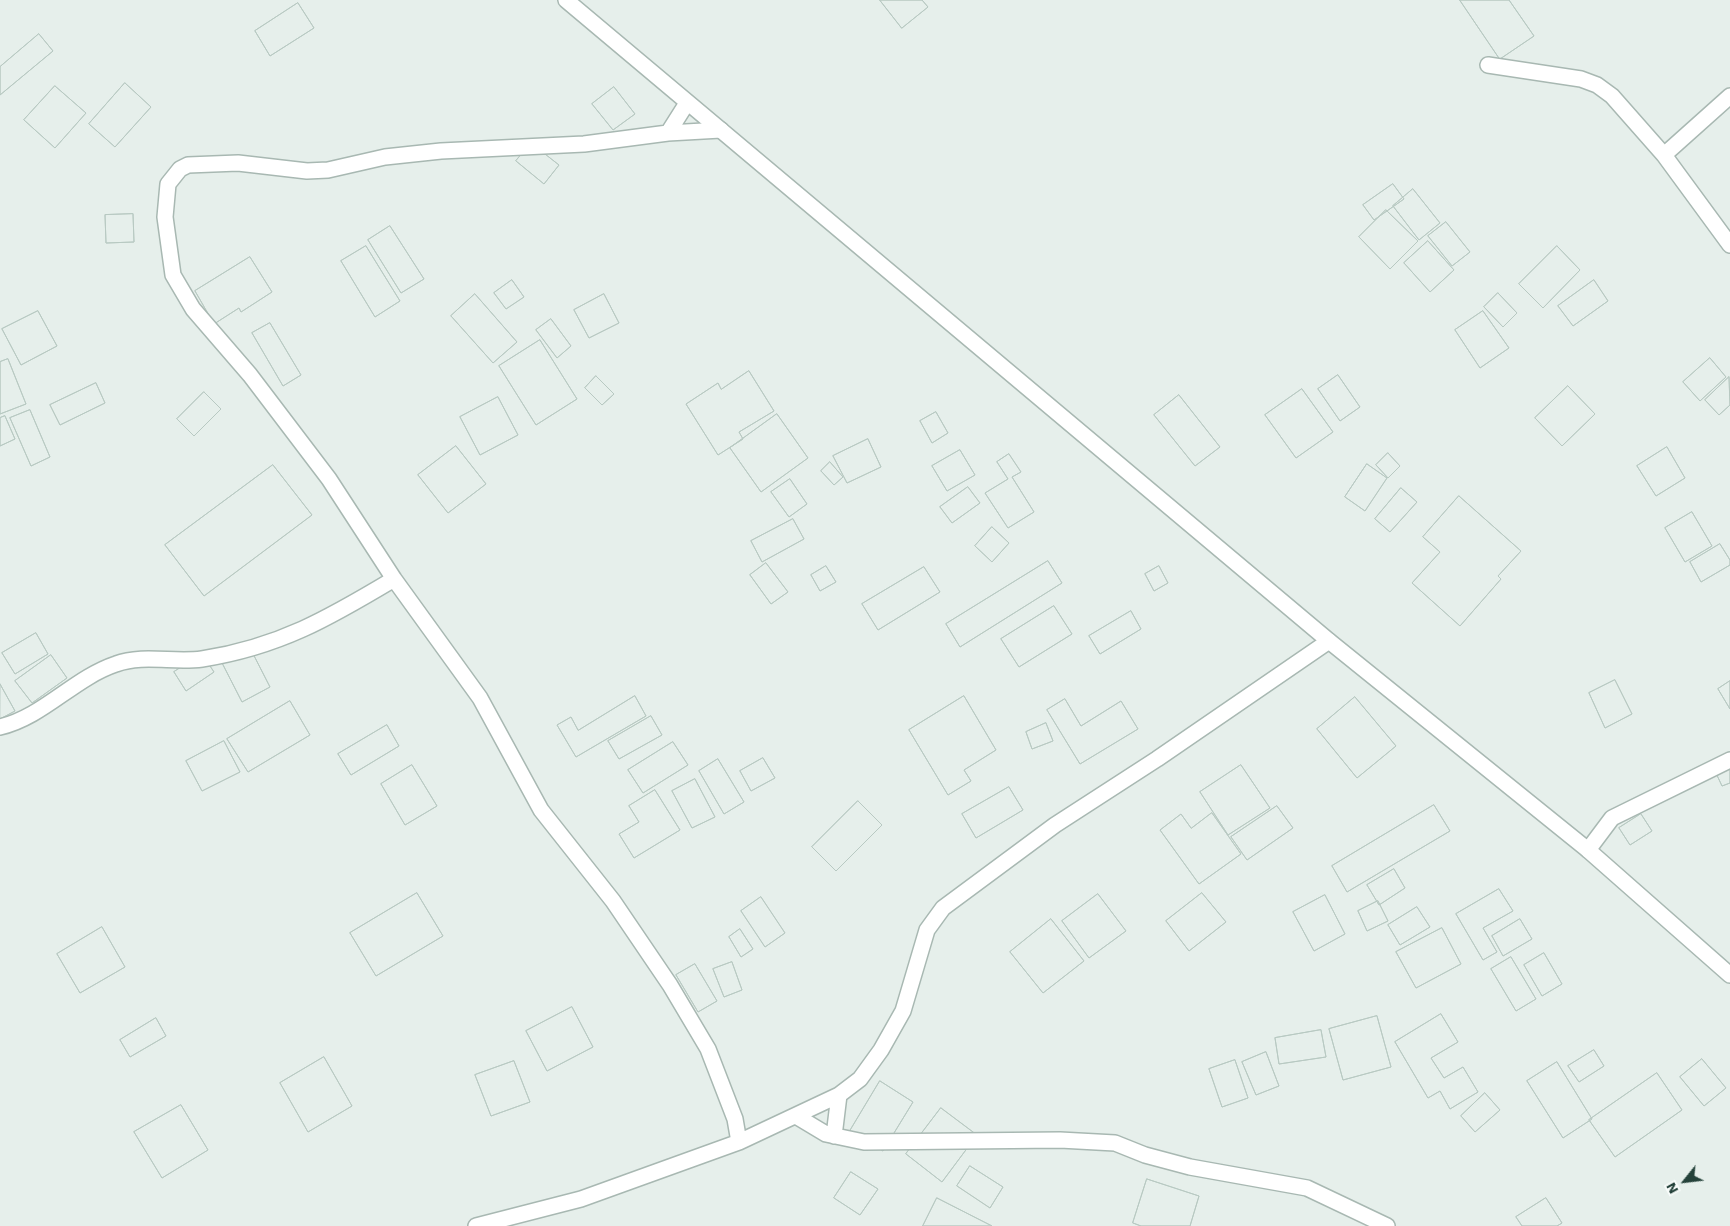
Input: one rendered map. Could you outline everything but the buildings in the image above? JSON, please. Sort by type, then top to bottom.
[{"type":"street","points":[[566,0],[1329,641],[1588,850],[1730,975]]},
{"type":"street","points":[[1488,65],[1581,79],[1597,84],[1612,96],[1664,155],[1730,245]]},
{"type":"street","points":[[1664,155],[1730,96]]},
{"type":"street","points":[[668,133],[688,102]]},
{"type":"street","points":[[721,130],[668,133],[584,144],[441,151],[385,157],[328,170],[307,171],[238,164],[188,165],[173,176],[168,184],[166,218],[173,275],[193,309],[250,375],[329,479],[394,579],[480,698],[541,810],[613,901],[670,985],[708,1050],[736,1119],[739,1142]]},
{"type":"street","points":[[0,727],[18,723],[73,686],[109,666],[129,659],[199,659],[240,652],[309,628],[394,579]]},
{"type":"street","points":[[476,1226],[581,1199],[739,1142],[839,1095],[860,1079],[881,1050],[903,1011],[927,930],[943,908],[1055,825],[1157,759],[1329,641]]},
{"type":"street","points":[[1588,850],[1612,818],[1730,760]]},
{"type":"street","points":[[834,1136],[839,1095]]},
{"type":"street","points":[[796,1116],[834,1136],[864,1142],[1060,1140],[1115,1143],[1145,1155],[1190,1167],[1307,1188],[1387,1226]]}]
